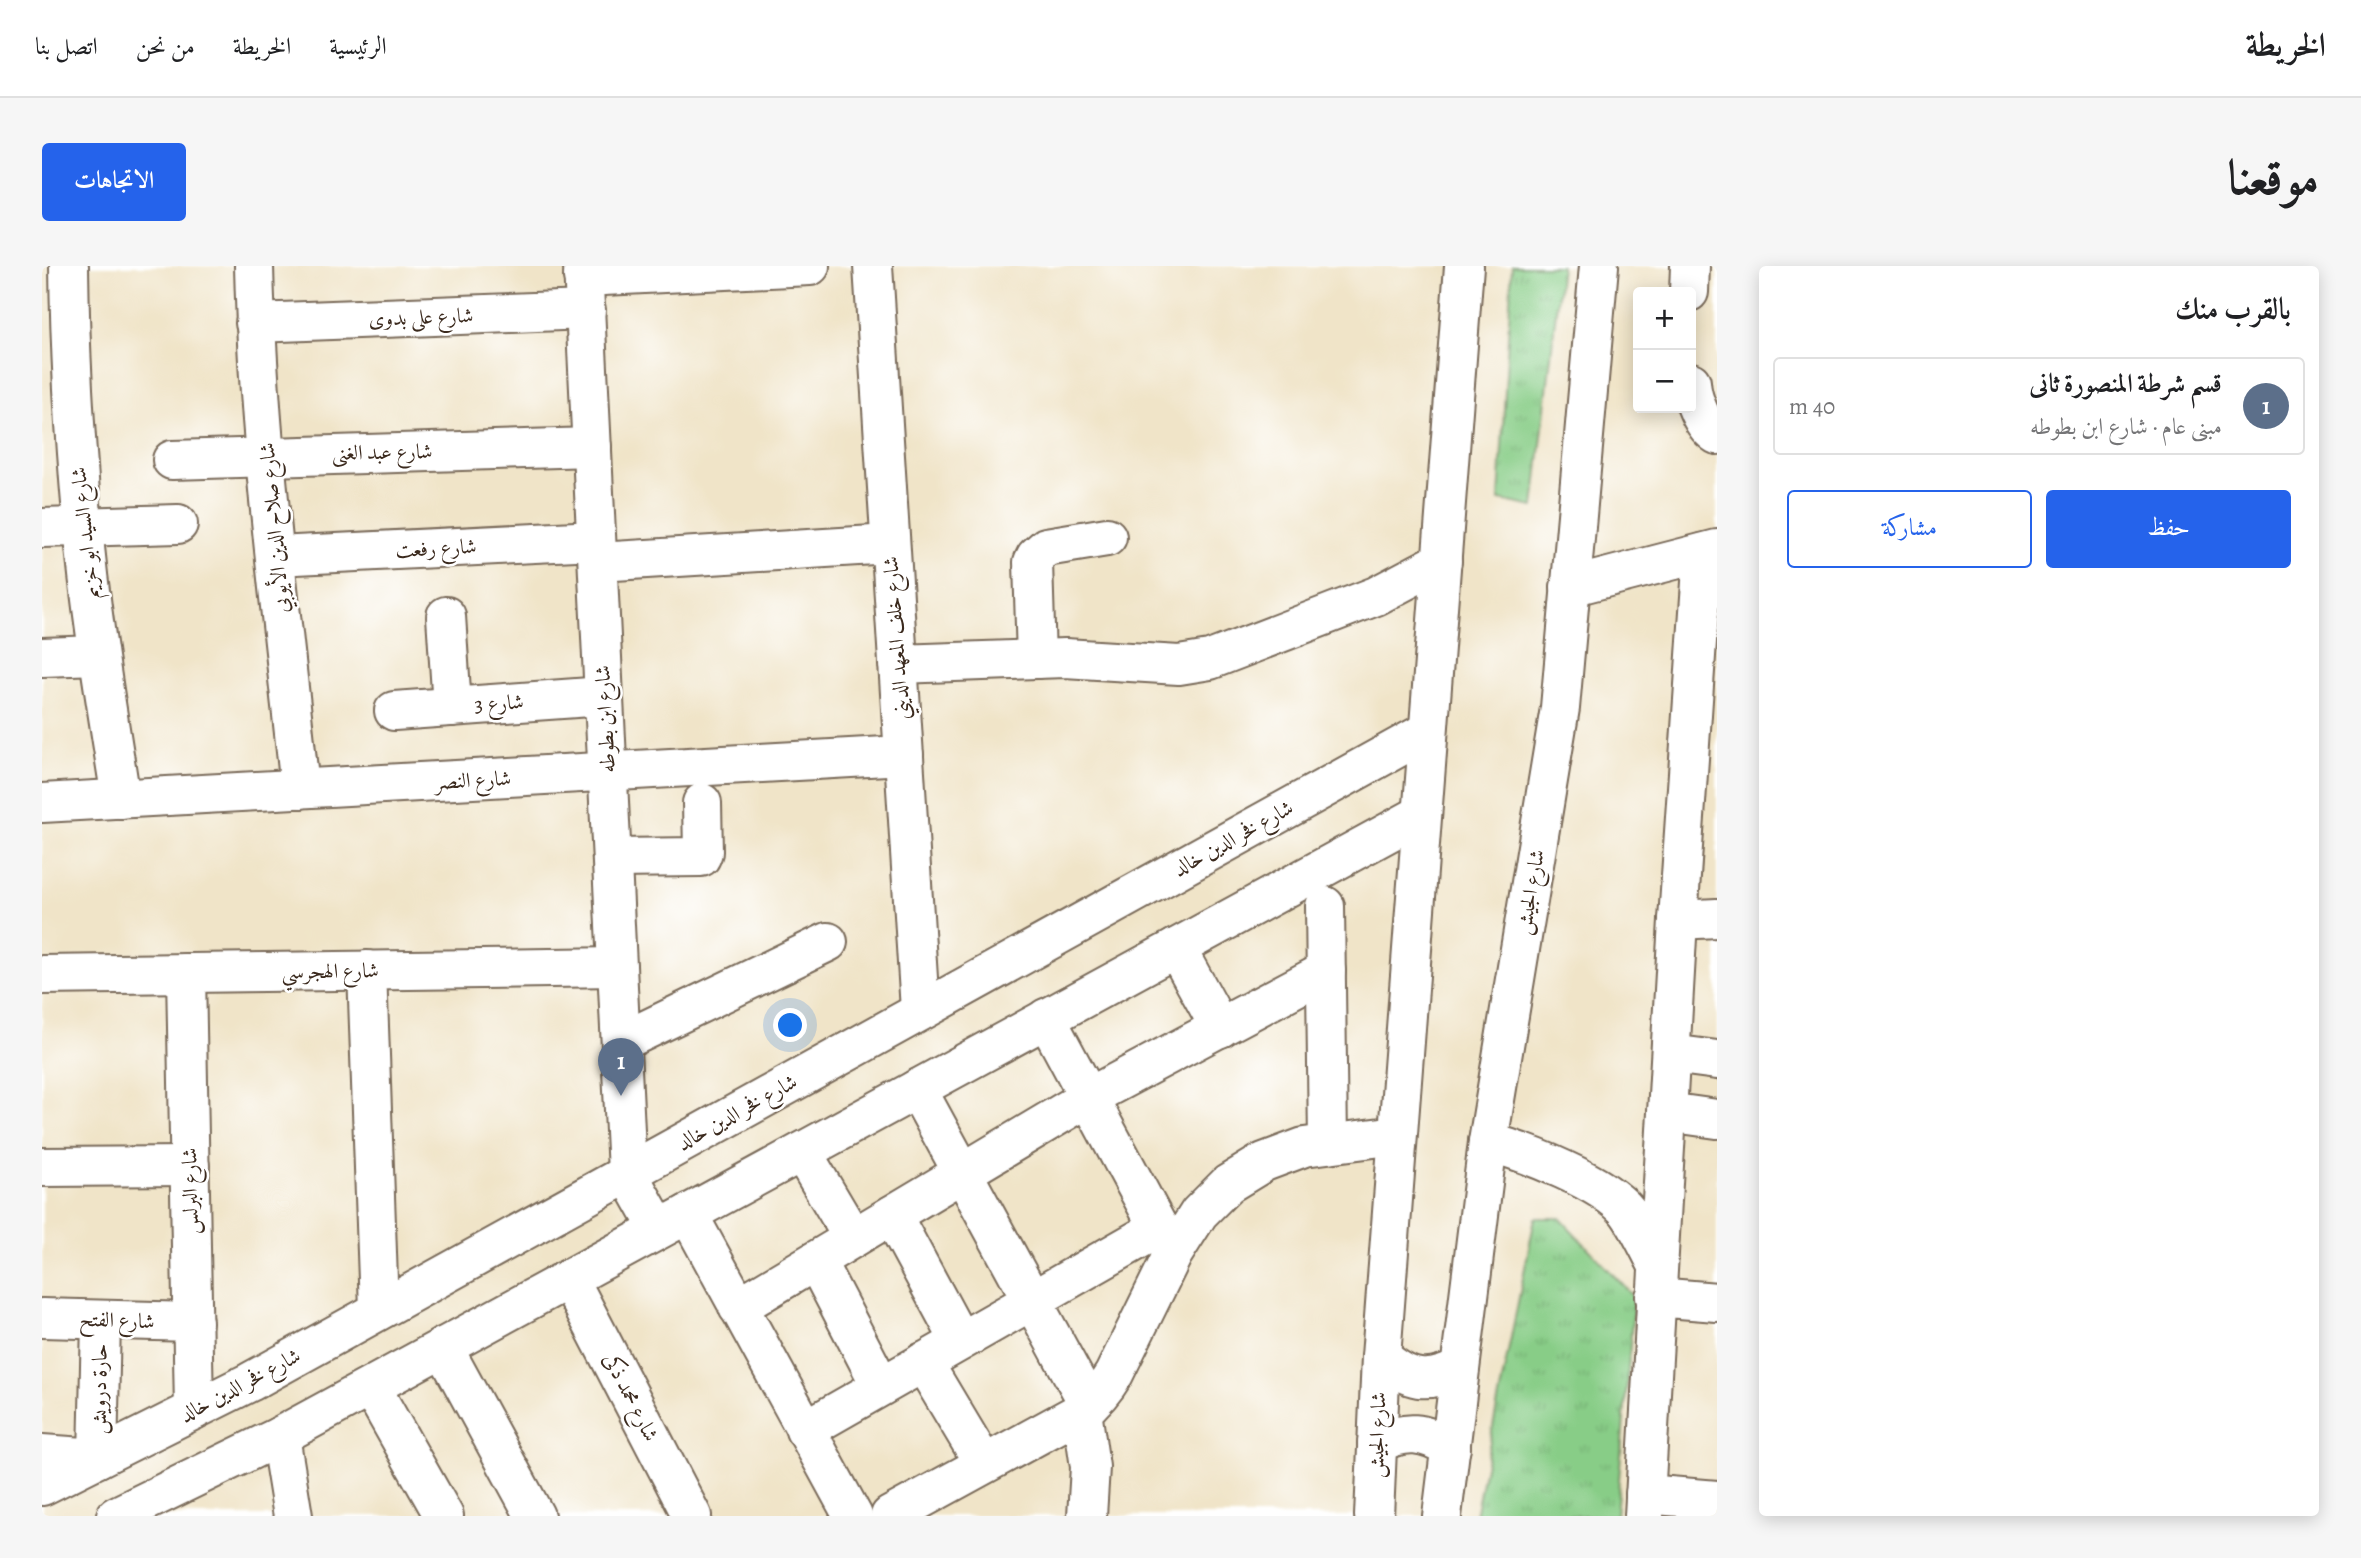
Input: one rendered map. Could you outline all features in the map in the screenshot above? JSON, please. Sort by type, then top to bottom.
[{"type":"street","name":"شارع السيد ابو خزيم","points":[[69,266],[71,360],[83,527],[98,655],[121,799]]},
{"type":"street","name":"شارع صلاح الدين الأيوبي","points":[[254,266],[255,323],[300,789]]},
{"type":"street","name":"شارع على بدوى","points":[[255,323],[584,284],[810,266]]},
{"type":"street","name":"شارع خلف المعهد الديني","points":[[873,266],[920,1010]]},
{"type":"street","name":"شارع الجيش","points":[[1374,1516],[1381,1357],[1464,266]]},
{"type":"street","name":"شارع الجيش","points":[[1442,1516],[1488,1142],[1560,708],[1599,266]]},
{"type":"street","points":[[1689,287],[1690,266]]},
{"type":"street","name":"شارع ابن بطوطه","points":[[584,284],[627,1172]]},
{"type":"street","points":[[1696,402],[1710,431],[1717,435]]},
{"type":"street","name":"شارع عبد الغنى","points":[[172,460],[592,447]]},
{"type":"street","points":[[42,528],[178,524]]},
{"type":"street","points":[[1035,659],[1035,556],[1046,547],[1107,537]]},
{"type":"street","name":"شارع رفعت","points":[[276,556],[890,544]]},
{"type":"street","points":[[1570,587],[1710,551],[1702,795],[1678,920],[1644,1505],[1717,1500]]},
{"type":"street","points":[[898,664],[1093,658],[1179,665],[1210,660],[1376,596],[1441,561]]},
{"type":"street","points":[[446,616],[452,706]]},
{"type":"street","points":[[42,657],[98,655]]},
{"type":"street","name":"شارع 3","points":[[394,711],[604,696]]},
{"type":"street","name":"شارع فخر الدين خالد","points":[[42,1486],[250,1382],[1428,731]]},
{"type":"street","name":"شارع النصر","points":[[42,803],[904,755]]},
{"type":"street","points":[[612,858],[701,857],[704,852],[702,803]]},
{"type":"street","points":[[116,1516],[155,1507],[280,1436],[1422,814]]},
{"type":"street","points":[[1325,906],[1328,1143]]},
{"type":"street","points":[[1678,920],[1717,918]]},
{"type":"street","points":[[621,1042],[828,942]]},
{"type":"street","points":[[1176,948],[1220,1028]]},
{"type":"street","name":"شارع الهجرسي","points":[[42,975],[617,967]]},
{"type":"street","points":[[367,971],[379,1309]]},
{"type":"street","points":[[738,1307],[1089,1097],[1326,971]]},
{"type":"street","name":"شارع البرلس","points":[[186,973],[194,1410]]},
{"type":"street","points":[[890,1516],[1085,1408],[1110,1381],[1166,1241],[1046,1018]]},
{"type":"street","points":[[1671,1054],[1717,1060]]},
{"type":"street","points":[[917,1089],[1032,1301],[1085,1408],[1090,1467],[1087,1516]]},
{"type":"street","points":[[1667,1112],[1717,1119]]},
{"type":"street","points":[[805,1430],[1032,1301],[1166,1241],[1228,1184],[1264,1162],[1304,1147],[1397,1135]]},
{"type":"street","points":[[1488,1142],[1537,1157],[1605,1192],[1627,1211],[1656,1280],[1717,1302]]},
{"type":"street","points":[[802,1152],[853,1238]]},
{"type":"street","points":[[42,1167],[190,1166]]},
{"type":"street","points":[[627,1172],[673,1222],[738,1307],[853,1516]]},
{"type":"street","points":[[892,1216],[960,1341]]},
{"type":"street","points":[[816,1261],[881,1386]]},
{"type":"street","name":"شارع محمد ذكى","points":[[569,1279],[692,1516]]},
{"type":"street","name":"شارع الفتح","points":[[42,1318],[193,1322]]},
{"type":"street","name":"حارة درويش","points":[[98,1458],[101,1320]]},
{"type":"street","points":[[443,1347],[535,1516]]},
{"type":"street","points":[[1381,1357],[1398,1372],[1419,1379],[1441,1378],[1460,1368]]},
{"type":"street","points":[[923,1362],[984,1464]]},
{"type":"street","points":[[250,1382],[280,1436],[293,1516]]},
{"type":"street","points":[[371,1387],[444,1516]]},
{"type":"street","points":[[1377,1443],[1396,1435],[1415,1434],[1435,1438],[1451,1448]]},
{"type":"street","points":[[42,1454],[98,1458]]},
{"type":"green space","points":[[1512,266],[1561,266],[1534,507],[1499,500]]},
{"type":"green space","points":[[1535,1218],[1560,1218],[1634,1297],[1616,1516],[1475,1516]]},
{"type":"place","name":"قسم شرطة المنصورة ثانى","points":[[621,1096]]}]
